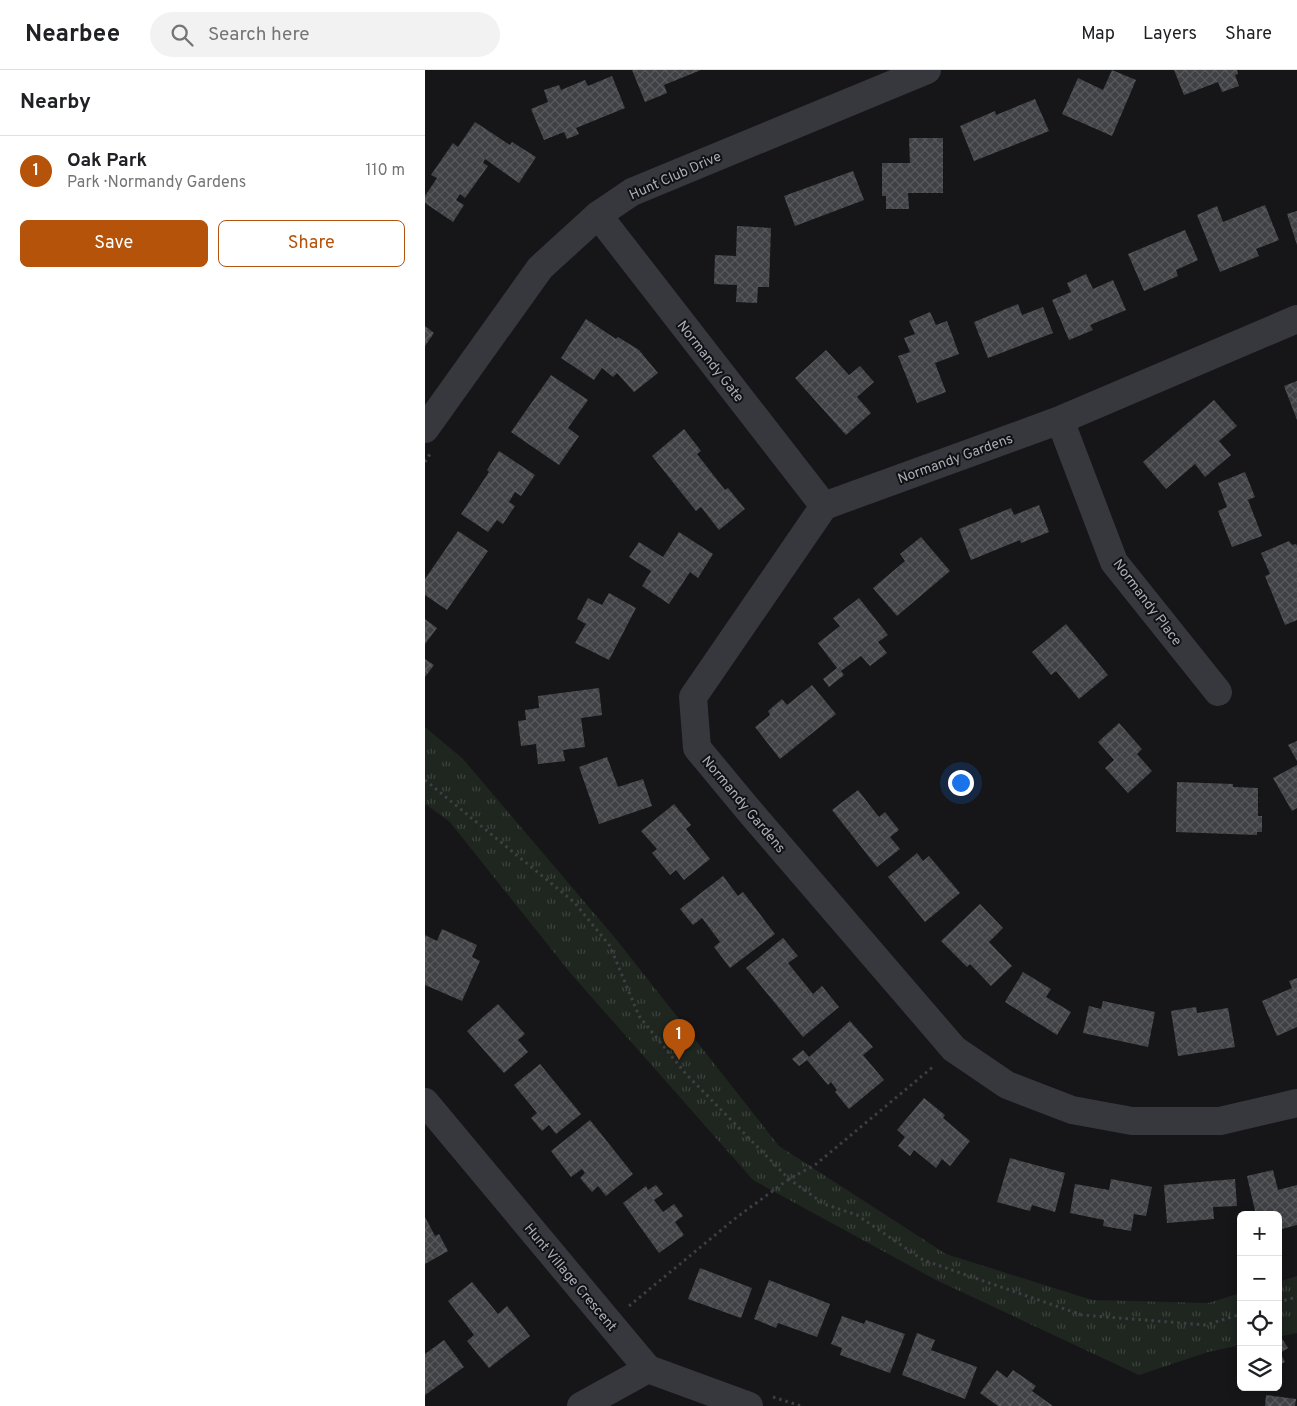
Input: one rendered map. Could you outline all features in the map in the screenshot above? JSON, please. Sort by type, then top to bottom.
[{"type":"street","name":"Hunt Club Drive","points":[[429,439],[540,268],[598,215],[632,192],[927,70]]},
{"type":"street","name":"Normandy Gate","points":[[598,215],[824,506]]},
{"type":"street","name":"Normandy Gardens","points":[[1297,319],[1060,420],[824,506],[693,697],[697,748],[953,1049],[1007,1085],[1072,1110],[1132,1121],[1220,1121],[1297,1103]]},
{"type":"street","name":"Normandy Place","points":[[1060,420],[1114,562],[1217,692]]},
{"type":"street","name":"Hunt Village Crescent","points":[[425,1102],[648,1369],[749,1406]]},
{"type":"street","points":[[581,1406],[648,1369]]},
{"type":"path","points":[[425,462],[429,439]]},
{"type":"path","points":[[425,780],[574,902],[610,946],[639,1016],[686,1074],[789,1179],[824,1204],[857,1215],[923,1260],[1082,1315],[1206,1325],[1237,1315]]},
{"type":"path","points":[[609,1323],[737,1217],[789,1179],[815,1165],[953,1049]]},
{"type":"path","points":[[1282,1301],[1297,1297]]},
{"type":"green space","points":[[425,727],[463,759],[616,939],[779,1146],[946,1254],[1092,1300],[1208,1303],[1237,1294],[1237,1346],[1208,1352],[1139,1375],[936,1280],[753,1180],[572,975],[449,821],[425,804]]},
{"type":"green space","points":[[1297,1276],[1297,1333],[1282,1336],[1282,1301],[1282,1281]]},
{"type":"building","points":[[632,70],[701,70],[664,85],[667,93],[645,102]]},
{"type":"building","points":[[1112,70],[1136,80],[1112,136],[1062,114],[1078,78],[1103,90]]},
{"type":"building","points":[[1174,70],[1237,70],[1238,74],[1235,75],[1239,86],[1222,92],[1218,82],[1184,95]]},
{"type":"building","points":[[612,76],[625,108],[576,128],[579,134],[567,139],[564,132],[544,140],[531,109],[548,102],[544,90],[559,85],[561,90],[585,80],[588,86]]},
{"type":"building","points":[[1035,99],[1049,131],[974,161],[960,126],[995,111],[996,115]]},
{"type":"building","points":[[475,122],[510,145],[512,142],[536,157],[519,183],[485,159],[483,163],[488,166],[465,198],[460,194],[456,200],[464,205],[453,222],[425,203],[425,196],[437,178],[431,175],[453,143],[458,147]]},
{"type":"building","points":[[909,138],[943,138],[943,193],[908,193],[909,209],[886,209],[886,196],[882,196],[882,163],[910,163]]},
{"type":"building","points":[[853,171],[864,200],[795,226],[784,196]]},
{"type":"building","points":[[1265,205],[1279,240],[1256,249],[1259,256],[1220,272],[1197,215],[1217,206],[1223,222]]},
{"type":"building","points":[[1297,211],[1297,245],[1287,214]]},
{"type":"building","points":[[737,226],[771,228],[769,287],[758,287],[757,303],[736,302],[737,285],[714,284],[715,255],[736,256]]},
{"type":"building","points":[[1185,230],[1198,260],[1176,270],[1178,276],[1144,291],[1128,254]]},
{"type":"building","points":[[1086,274],[1093,289],[1113,280],[1126,310],[1090,325],[1093,330],[1069,340],[1052,300],[1071,292],[1067,283]]},
{"type":"building","points":[[1018,304],[1022,315],[1043,307],[1053,333],[988,358],[974,322]]},
{"type":"building","points":[[930,312],[936,325],[947,321],[959,354],[935,363],[946,392],[917,403],[898,356],[910,352],[904,338],[915,334],[909,321]]},
{"type":"building","points":[[586,319],[616,339],[618,337],[639,350],[658,373],[634,392],[617,373],[613,377],[602,368],[594,380],[561,358]]},
{"type":"building","points":[[425,326],[434,333],[425,346]]},
{"type":"building","points":[[826,350],[849,375],[860,366],[874,382],[857,397],[871,413],[846,435],[795,378]]},
{"type":"building","points":[[551,375],[588,400],[568,428],[579,436],[559,465],[511,432]]},
{"type":"building","points":[[1297,381],[1297,420],[1284,386]]},
{"type":"building","points":[[1214,400],[1237,426],[1219,441],[1231,455],[1205,477],[1195,464],[1166,489],[1143,462]]},
{"type":"building","points":[[684,429],[701,451],[697,454],[725,490],[728,488],[745,509],[719,530],[701,507],[696,511],[652,456]]},
{"type":"building","points":[[499,451],[535,475],[521,496],[515,492],[509,502],[515,506],[503,524],[497,520],[488,532],[461,514],[489,472],[487,470]]},
{"type":"building","points":[[1245,472],[1255,497],[1248,500],[1262,536],[1232,547],[1218,511],[1227,507],[1218,483]]},
{"type":"building","points":[[1039,505],[1049,532],[1021,543],[1020,540],[971,560],[959,529],[1011,508],[1014,515]]},
{"type":"building","points":[[458,531],[488,551],[447,610],[425,595],[425,579]]},
{"type":"building","points":[[679,532],[713,554],[698,578],[690,572],[669,604],[642,586],[651,571],[629,557],[639,542],[663,557]]},
{"type":"building","points":[[921,537],[950,571],[897,616],[873,588],[905,561],[900,554]]},
{"type":"building","points":[[1289,541],[1292,545],[1296,544],[1297,546],[1297,620],[1285,625],[1265,576],[1270,574],[1261,553]]},
{"type":"building","points":[[609,593],[636,608],[609,660],[575,643],[586,624],[577,619],[588,598],[602,605]]},
{"type":"building","points":[[859,598],[888,635],[878,642],[887,653],[870,666],[861,656],[841,671],[844,675],[829,687],[823,679],[837,668],[818,643],[840,626],[833,618]]},
{"type":"building","points":[[425,619],[437,628],[425,644]]},
{"type":"building","points":[[1066,624],[1108,675],[1079,699],[1056,671],[1051,675],[1032,652]]},
{"type":"building","points":[[425,659],[434,665],[425,677]]},
{"type":"building","points":[[812,685],[836,714],[780,759],[755,727],[770,715],[768,711],[782,699],[787,705]]},
{"type":"building","points":[[599,688],[602,715],[581,718],[585,747],[563,750],[565,761],[538,764],[536,744],[521,746],[518,721],[526,720],[525,710],[539,708],[538,696]]},
{"type":"building","points":[[1119,723],[1142,749],[1137,754],[1152,771],[1128,793],[1105,768],[1114,760],[1098,742]]},
{"type":"building","points":[[1297,741],[1297,761],[1288,745]]},
{"type":"building","points":[[607,757],[618,787],[643,779],[652,806],[599,824],[579,767]]},
{"type":"building","points":[[1297,765],[1297,808],[1292,811],[1273,778]]},
{"type":"building","points":[[1177,782],[1233,784],[1233,787],[1258,788],[1258,816],[1262,816],[1262,832],[1257,832],[1257,835],[1176,832]]},
{"type":"building","points":[[858,790],[879,817],[885,812],[899,830],[890,837],[900,849],[877,867],[832,810]]},
{"type":"building","points":[[674,804],[691,825],[686,829],[710,859],[684,880],[676,870],[670,875],[652,853],[657,849],[641,831]]},
{"type":"building","points":[[917,853],[923,861],[929,856],[960,893],[925,922],[888,877]]},
{"type":"building","points":[[723,876],[738,896],[743,892],[775,934],[730,968],[714,947],[720,942],[702,918],[693,925],[680,909]]},
{"type":"building","points":[[980,904],[1003,928],[989,942],[1012,966],[991,986],[970,964],[967,967],[941,941]]},
{"type":"building","points":[[442,929],[477,945],[472,957],[480,961],[462,1001],[425,985],[425,935],[437,941]]},
{"type":"building","points":[[783,938],[798,956],[788,963],[813,994],[822,986],[839,1007],[803,1037],[746,968]]},
{"type":"building","points":[[1023,972],[1051,989],[1046,997],[1071,1012],[1057,1035],[1005,1002]]},
{"type":"building","points":[[1297,978],[1297,1027],[1277,1036],[1262,1001],[1292,988],[1289,981]]},
{"type":"building","points":[[1103,1001],[1155,1012],[1148,1047],[1083,1033],[1089,1006],[1101,1009]]},
{"type":"building","points":[[498,1004],[525,1034],[518,1040],[528,1052],[504,1073],[467,1031]]},
{"type":"building","points":[[1196,1007],[1197,1013],[1228,1008],[1235,1047],[1178,1056],[1171,1011]]},
{"type":"building","points":[[850,1021],[873,1047],[863,1055],[884,1080],[849,1109],[835,1092],[837,1090],[831,1082],[828,1085],[807,1060],[799,1066],[792,1059],[803,1050],[809,1057]]},
{"type":"building","points":[[540,1064],[581,1114],[556,1134],[549,1125],[542,1131],[531,1118],[537,1113],[514,1085]]},
{"type":"building","points":[[924,1098],[945,1115],[943,1118],[970,1141],[950,1166],[942,1159],[936,1168],[914,1150],[910,1156],[898,1146],[905,1137],[897,1130]]},
{"type":"building","points":[[590,1120],[633,1174],[606,1196],[598,1186],[592,1192],[580,1178],[585,1173],[582,1169],[571,1177],[551,1151]]},
{"type":"building","points":[[1010,1158],[1065,1173],[1055,1212],[1032,1205],[1030,1211],[997,1202]]},
{"type":"building","points":[[1273,1170],[1278,1190],[1297,1185],[1297,1225],[1282,1229],[1282,1211],[1255,1211],[1247,1176]]},
{"type":"building","points":[[1111,1179],[1152,1187],[1146,1216],[1134,1214],[1131,1231],[1103,1226],[1104,1220],[1070,1213],[1075,1184],[1109,1190]]},
{"type":"building","points":[[1235,1179],[1237,1206],[1213,1207],[1214,1219],[1167,1223],[1164,1185]]},
{"type":"building","points":[[656,1185],[663,1194],[654,1200],[663,1212],[674,1204],[683,1216],[675,1222],[684,1235],[659,1253],[623,1203],[646,1186],[648,1190]]},
{"type":"building","points":[[425,1217],[435,1236],[439,1234],[448,1251],[425,1264]]},
{"type":"building","points":[[700,1268],[752,1288],[741,1318],[688,1299]]},
{"type":"building","points":[[769,1280],[830,1304],[817,1337],[778,1323],[776,1328],[754,1319]]},
{"type":"building","points":[[472,1282],[498,1314],[507,1306],[530,1336],[489,1368],[467,1341],[474,1335],[448,1301]]},
{"type":"building","points":[[842,1316],[864,1324],[866,1320],[905,1334],[890,1373],[840,1355],[842,1348],[831,1344]]},
{"type":"building","points":[[917,1333],[935,1340],[931,1350],[977,1367],[965,1399],[902,1375]]},
{"type":"building","points":[[1282,1338],[1288,1348],[1282,1352]]},
{"type":"building","points":[[444,1340],[464,1367],[425,1395],[425,1354]]},
{"type":"building","points":[[997,1370],[1007,1378],[1013,1370],[1036,1386],[1032,1391],[1053,1406],[998,1406],[980,1393]]},
{"type":"building","points":[[1266,1395],[1296,1399],[1295,1406],[1265,1406]]},
{"type":"place","name":"Oak Park","points":[[679,1060]]}]
